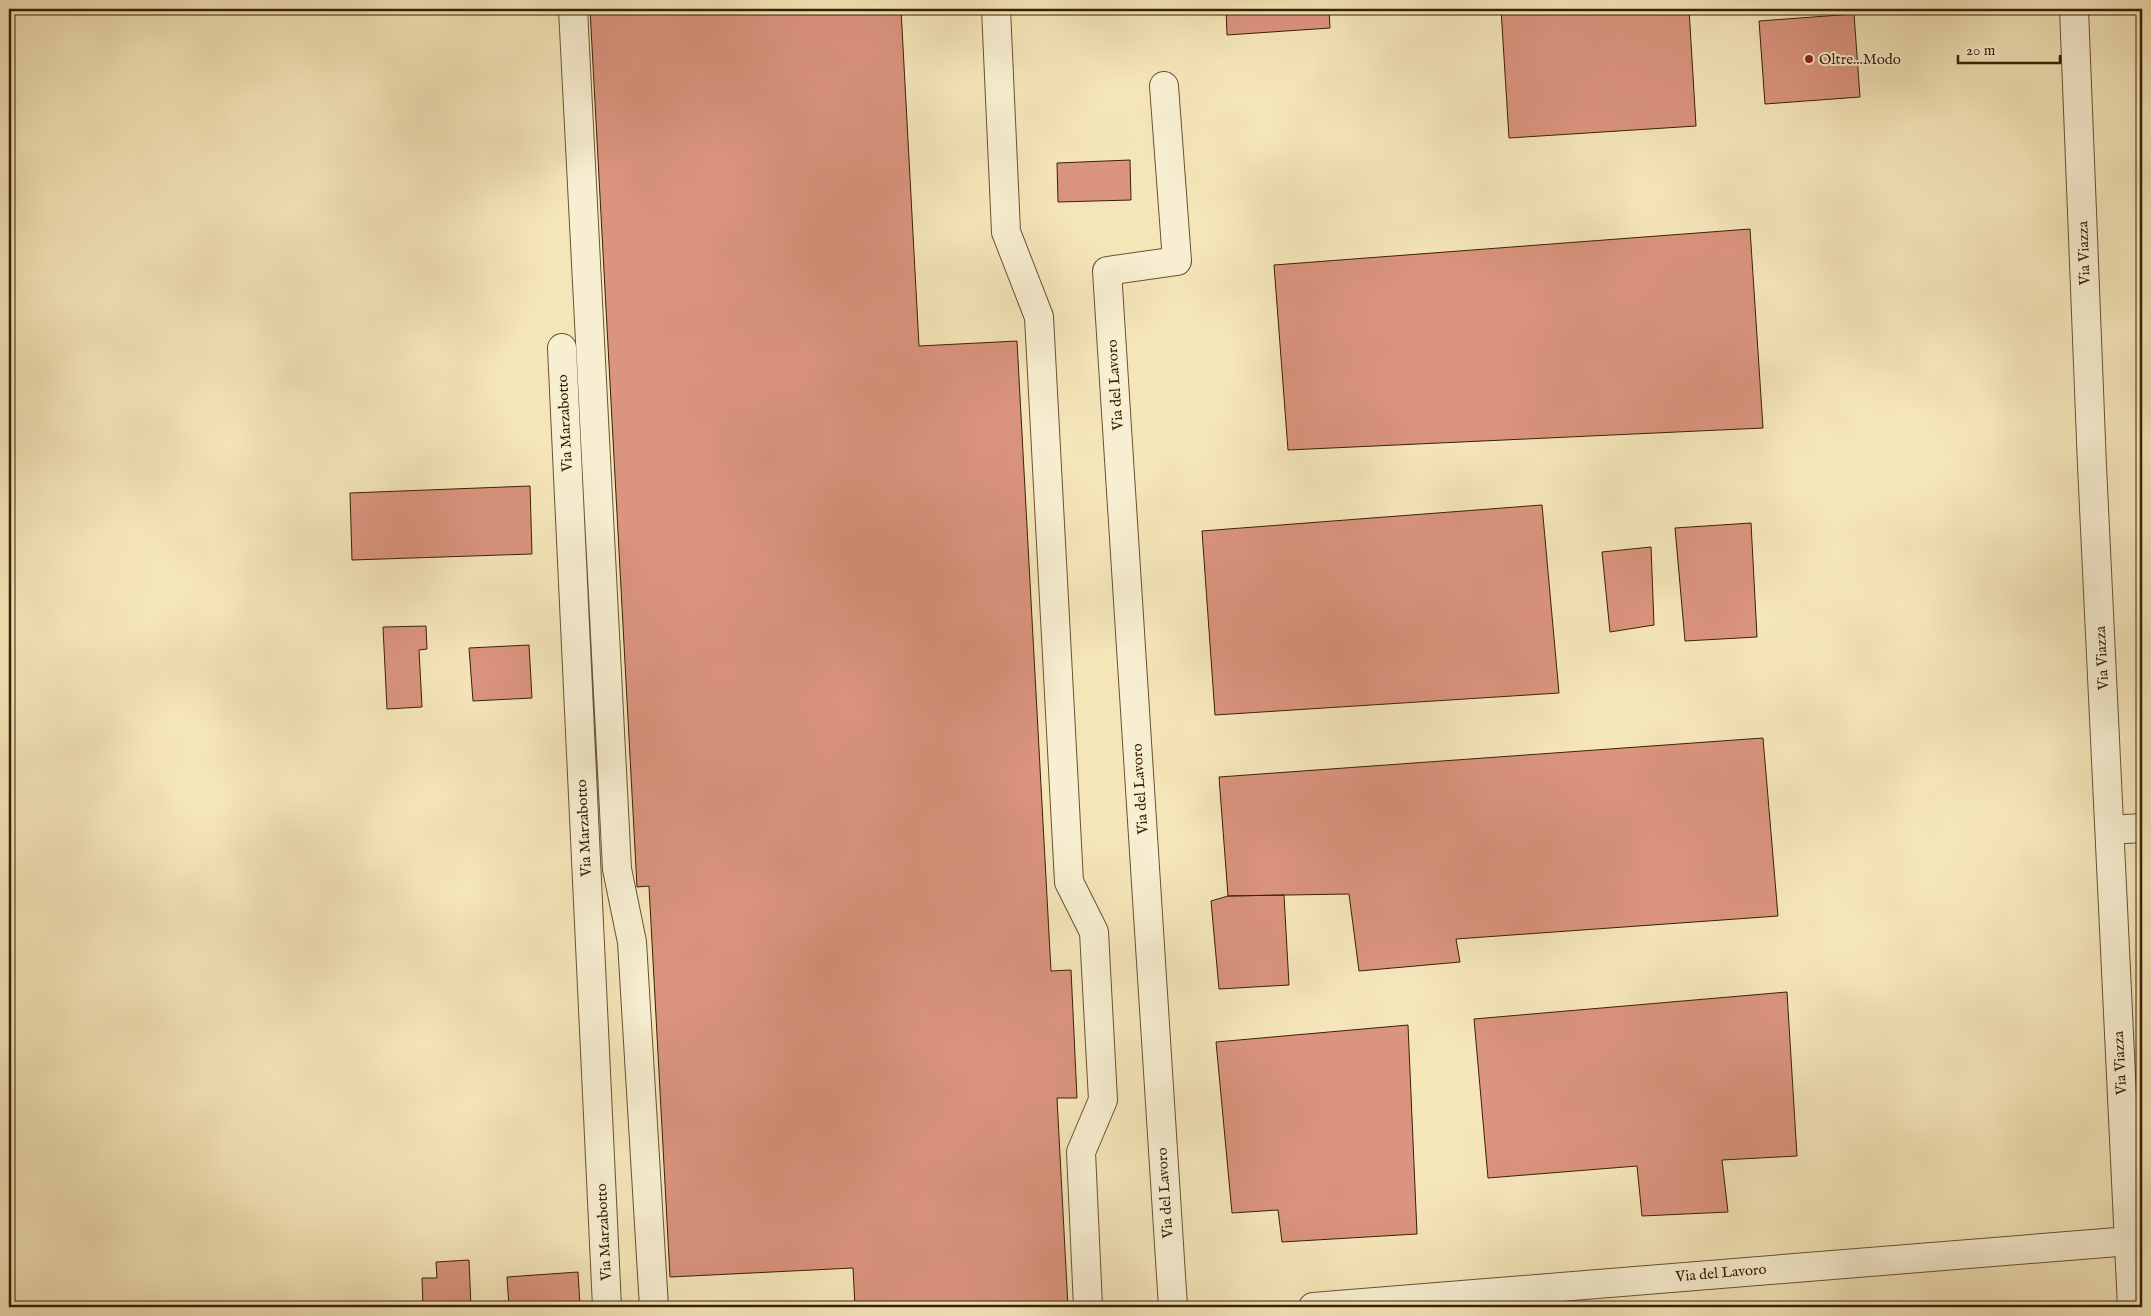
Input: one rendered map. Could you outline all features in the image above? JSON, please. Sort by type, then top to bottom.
[{"type":"street","points":[[573,9],[617,869],[632,942],[654,1307]]},
{"type":"street","points":[[996,9],[1006,232],[1039,317],[1069,882],[1094,932],[1103,1100],[1081,1152],[1088,1307]]},
{"type":"street","name":"Via Viazza","points":[[2074,9],[2110,830],[2135,1240],[2132,1307]]},
{"type":"street","name":"Via del Lavoro","points":[[1164,86],[1177,261],[1107,271],[1173,1307]]},
{"type":"street","name":"Via Marzabotto","points":[[562,348],[607,1307]]},
{"type":"street","points":[[2110,830],[2142,828]]},
{"type":"street","name":"Via del Lavoro","points":[[1313,1307],[2135,1240]]},
{"type":"building","points":[[590,9],[901,9],[919,346],[1017,341],[1051,971],[1071,970],[1077,1098],[1057,1098],[1068,1307],[855,1307],[853,1268],[670,1277],[649,886],[637,887]]},
{"type":"building","points":[[1226,9],[1329,9],[1330,28],[1227,35]]},
{"type":"building","points":[[1501,9],[1689,9],[1696,126],[1509,138]]},
{"type":"building","name":"Oltre...Modo","points":[[1854,14],[1860,97],[1765,104],[1759,21]]},
{"type":"building","points":[[1130,160],[1131,200],[1058,202],[1057,163]]},
{"type":"building","points":[[1750,229],[1763,428],[1288,450],[1274,265]]},
{"type":"building","points":[[530,486],[532,554],[352,560],[350,493]]},
{"type":"building","points":[[1542,505],[1559,693],[1215,715],[1202,531]]},
{"type":"building","points":[[1751,523],[1757,637],[1685,641],[1675,528]]},
{"type":"building","points":[[1651,547],[1654,625],[1610,632],[1602,552]]},
{"type":"building","points":[[426,626],[427,649],[419,650],[422,707],[387,709],[383,627]]},
{"type":"building","points":[[529,645],[532,698],[473,701],[469,648]]},
{"type":"building","points":[[1763,738],[1778,916],[1456,939],[1460,962],[1359,971],[1349,894],[1228,896],[1219,777]]},
{"type":"building","points":[[1284,895],[1289,985],[1219,989],[1211,901],[1228,896]]},
{"type":"building","points":[[1787,992],[1797,1156],[1722,1160],[1728,1212],[1642,1216],[1637,1166],[1488,1178],[1474,1019]]},
{"type":"building","points":[[1408,1025],[1417,1234],[1282,1242],[1278,1210],[1232,1213],[1216,1042]]},
{"type":"building","points":[[469,1260],[471,1307],[423,1307],[422,1278],[437,1278],[436,1262]]},
{"type":"building","points":[[578,1272],[580,1307],[509,1307],[507,1277]]},
{"type":"place","name":"Oltre...Modo","points":[[1809,59]]}]
